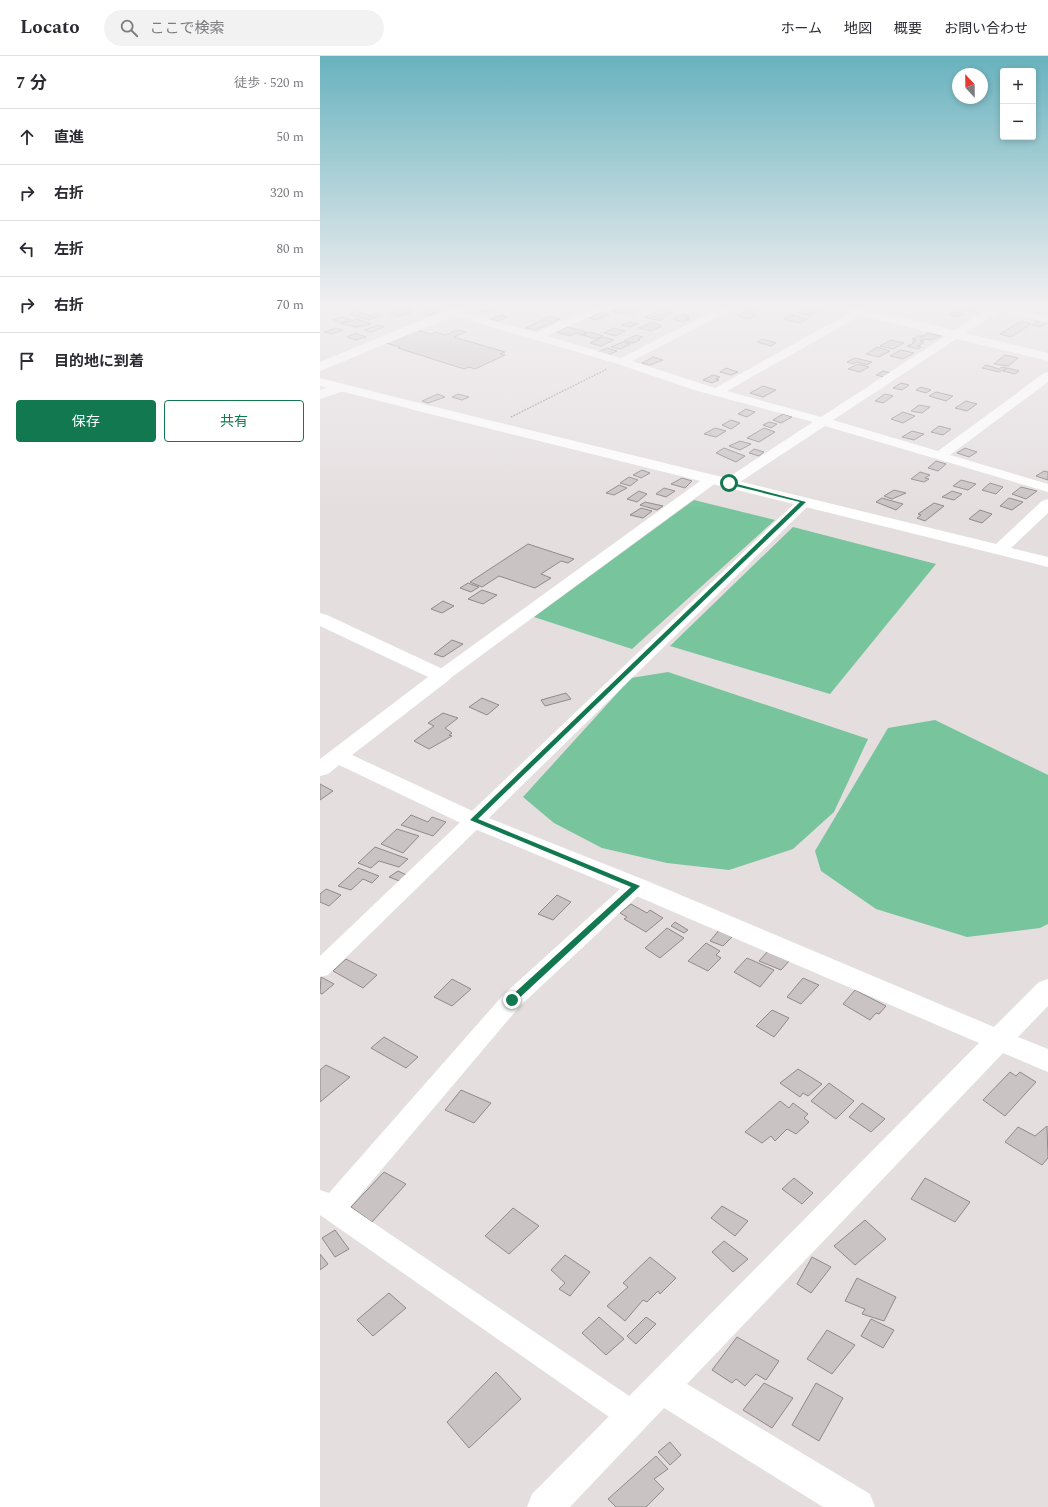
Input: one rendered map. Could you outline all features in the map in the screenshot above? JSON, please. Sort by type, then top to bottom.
[{"type":"street","points":[[662,375],[716,392],[822,421],[1048,488]]},
{"type":"street","points":[[716,392],[746,375]]},
{"type":"street","points":[[729,483],[894,375]]},
{"type":"street","points":[[940,456],[1048,376]]},
{"type":"street","points":[[320,382],[339,388],[1048,562]]},
{"type":"street","points":[[320,395],[339,388]]},
{"type":"street","points":[[329,763],[442,676],[712,479]]},
{"type":"street","points":[[320,969],[804,502]]},
{"type":"street","points":[[999,550],[1048,504]]},
{"type":"street","points":[[320,619],[442,676]]},
{"type":"street","points":[[329,763],[636,886],[1048,1061]]},
{"type":"street","points":[[633,1416],[326,1205],[512,1000],[636,886]]},
{"type":"street","points":[[545,1507],[1048,989]]},
{"type":"street","points":[[661,1387],[858,1507]]},
{"type":"path","points":[[494,425],[596,375]]},
{"type":"green space","points":[[694,500],[775,520],[632,649],[534,617]]},
{"type":"green space","points":[[793,527],[936,564],[830,694],[670,646]]},
{"type":"green space","points":[[668,672],[868,739],[834,812],[793,849],[729,870],[667,863],[602,848],[554,823],[523,797],[631,678]]},
{"type":"green space","points":[[935,720],[1048,775],[1048,924],[1040,928],[967,937],[876,909],[821,871],[815,851],[888,728]]},
{"type":"building","points":[[713,375],[720,377],[716,379],[719,380],[712,383],[703,380]]},
{"type":"building","points":[[877,375],[888,375],[884,377]]},
{"type":"building","points":[[901,383],[909,385],[902,390],[893,388]]},
{"type":"building","points":[[763,386],[776,390],[763,397],[750,393]]},
{"type":"building","points":[[921,387],[931,390],[926,393],[916,390]]},
{"type":"building","points":[[936,392],[953,396],[946,401],[929,396]]},
{"type":"building","points":[[438,394],[445,397],[428,403],[422,401]]},
{"type":"building","points":[[458,394],[469,397],[462,400],[452,397]]},
{"type":"building","points":[[885,394],[893,396],[883,403],[875,401]]},
{"type":"building","points":[[966,401],[977,404],[967,411],[955,408]]},
{"type":"building","points":[[919,405],[930,407],[922,413],[911,411]]},
{"type":"building","points":[[746,409],[755,412],[747,417],[738,414]]},
{"type":"building","points":[[903,412],[915,416],[903,423],[891,419]]},
{"type":"building","points":[[783,414],[792,417],[781,423],[773,420]]},
{"type":"building","points":[[731,420],[740,423],[731,429],[722,425]]},
{"type":"building","points":[[769,422],[777,424],[771,428],[763,425]]},
{"type":"building","points":[[939,426],[951,429],[943,435],[931,432]]},
{"type":"building","points":[[715,428],[726,431],[716,437],[704,434]]},
{"type":"building","points":[[764,428],[775,432],[759,442],[747,438]]},
{"type":"building","points":[[912,431],[924,434],[914,440],[902,437]]},
{"type":"building","points":[[740,441],[751,444],[740,450],[729,446]]},
{"type":"building","points":[[724,448],[745,456],[736,462],[716,453]]},
{"type":"building","points":[[965,448],[977,452],[969,457],[957,453]]},
{"type":"building","points":[[754,449],[764,452],[759,456],[749,453]]},
{"type":"building","points":[[936,461],[946,464],[938,471],[928,468]]},
{"type":"building","points":[[642,470],[650,473],[641,478],[633,475]]},
{"type":"building","points":[[1044,471],[1048,472],[1048,480],[1036,476]]},
{"type":"building","points":[[920,472],[930,475],[925,478],[929,479],[924,482],[911,479]]},
{"type":"building","points":[[629,477],[638,480],[630,486],[620,483]]},
{"type":"building","points":[[682,478],[692,481],[685,488],[671,484]]},
{"type":"building","points":[[961,480],[976,484],[968,490],[953,486]]},
{"type":"building","points":[[990,483],[1003,487],[996,494],[982,490]]},
{"type":"building","points":[[619,485],[627,488],[614,495],[606,493]]},
{"type":"building","points":[[1021,487],[1037,491],[1026,499],[1012,494]]},
{"type":"building","points":[[664,488],[675,491],[666,497],[656,494]]},
{"type":"building","points":[[894,490],[906,493],[892,499],[884,496]]},
{"type":"building","points":[[639,491],[647,494],[637,502],[627,499]]},
{"type":"building","points":[[952,491],[962,494],[954,500],[942,497]]},
{"type":"building","points":[[882,498],[903,504],[896,510],[876,502]]},
{"type":"building","points":[[1009,498],[1023,502],[1012,510],[1000,506]]},
{"type":"building","points":[[645,502],[663,506],[657,510],[640,505]]},
{"type":"building","points":[[934,503],[944,506],[925,521],[917,518],[921,515],[918,514]]},
{"type":"building","points":[[641,508],[652,511],[643,518],[630,515]]},
{"type":"building","points":[[980,510],[992,514],[982,523],[969,519]]},
{"type":"building","points":[[528,544],[574,559],[568,563],[561,561],[541,574],[551,578],[535,588],[499,576],[482,587],[470,582]]},
{"type":"building","points":[[468,583],[479,587],[471,592],[460,588]]},
{"type":"building","points":[[482,590],[497,595],[483,604],[468,599]]},
{"type":"building","points":[[443,601],[454,606],[442,613],[431,609]]},
{"type":"building","points":[[452,640],[463,644],[443,657],[434,654]]},
{"type":"building","points":[[566,693],[571,699],[545,706],[541,700]]},
{"type":"building","points":[[482,698],[499,705],[487,715],[469,707]]},
{"type":"building","points":[[443,713],[458,718],[445,728],[452,733],[449,735],[452,736],[429,749],[414,741],[434,726],[428,723]]},
{"type":"building","points":[[320,784],[333,791],[320,800]]},
{"type":"building","points":[[411,815],[428,822],[432,817],[446,822],[433,836],[401,825]]},
{"type":"building","points":[[397,829],[419,836],[403,853],[381,844]]},
{"type":"building","points":[[375,847],[408,859],[399,867],[379,861],[371,868],[358,863]]},
{"type":"building","points":[[358,868],[379,876],[372,883],[363,879],[351,890],[338,886]]},
{"type":"building","points":[[398,871],[409,876],[402,882],[389,877]]},
{"type":"building","points":[[326,889],[341,895],[329,906],[320,902],[320,894]]},
{"type":"building","points":[[557,895],[571,902],[553,920],[538,914]]},
{"type":"building","points":[[631,904],[647,913],[650,910],[663,918],[646,932],[624,919],[627,917],[620,913]]},
{"type":"building","points":[[675,922],[688,930],[684,933],[671,926]]},
{"type":"building","points":[[667,928],[684,938],[660,958],[645,948]]},
{"type":"building","points":[[720,929],[734,935],[723,946],[710,941]]},
{"type":"building","points":[[706,943],[720,951],[716,955],[721,958],[708,971],[688,961]]},
{"type":"building","points":[[768,951],[790,960],[781,970],[759,961]]},
{"type":"building","points":[[747,958],[774,970],[760,987],[734,972]]},
{"type":"building","points":[[346,959],[377,975],[363,988],[333,971]]},
{"type":"building","points":[[321,977],[334,984],[322,994],[320,993]]},
{"type":"building","points":[[803,978],[819,985],[801,1004],[787,997]]},
{"type":"building","points":[[452,979],[471,989],[452,1006],[434,997]]},
{"type":"building","points":[[855,990],[886,1006],[879,1014],[876,1013],[870,1020],[843,1004]]},
{"type":"building","points":[[772,1010],[789,1018],[774,1037],[756,1026]]},
{"type":"building","points":[[384,1037],[418,1057],[406,1068],[371,1048]]},
{"type":"building","points":[[326,1065],[350,1077],[320,1102],[320,1070]]},
{"type":"building","points":[[798,1069],[822,1084],[808,1096],[803,1093],[800,1097],[780,1083]]},
{"type":"building","points":[[1010,1072],[1016,1076],[1020,1072],[1036,1082],[1005,1116],[983,1100]]},
{"type":"building","points":[[829,1083],[854,1101],[836,1119],[811,1101]]},
{"type":"building","points":[[461,1090],[491,1103],[474,1123],[445,1110]]},
{"type":"building","points":[[780,1101],[789,1108],[793,1103],[808,1114],[804,1118],[809,1122],[796,1134],[787,1129],[775,1141],[771,1136],[762,1143],[745,1132]]},
{"type":"building","points":[[862,1103],[885,1119],[871,1132],[849,1117]]},
{"type":"building","points":[[1047,1126],[1048,1158],[1042,1165],[1005,1142],[1018,1127],[1035,1136]]},
{"type":"building","points":[[384,1172],[406,1184],[372,1222],[351,1207]]},
{"type":"building","points":[[794,1178],[813,1193],[802,1204],[782,1189]]},
{"type":"building","points":[[925,1178],[970,1202],[955,1222],[911,1199]]},
{"type":"building","points":[[722,1206],[748,1221],[735,1236],[711,1218]]},
{"type":"building","points":[[513,1208],[539,1226],[509,1254],[485,1236]]},
{"type":"building","points":[[865,1220],[886,1239],[855,1265],[834,1246]]},
{"type":"building","points":[[335,1230],[349,1249],[335,1257],[322,1238]]},
{"type":"building","points":[[724,1241],[748,1259],[733,1272],[712,1252]]},
{"type":"building","points":[[320,1254],[328,1264],[320,1270]]},
{"type":"building","points":[[565,1255],[590,1272],[570,1296],[559,1289],[565,1283],[551,1270]]},
{"type":"building","points":[[650,1257],[676,1278],[660,1294],[658,1291],[647,1302],[643,1300],[625,1321],[607,1306],[628,1287],[623,1283]]},
{"type":"building","points":[[812,1257],[831,1267],[811,1293],[797,1284]]},
{"type":"building","points":[[857,1278],[896,1297],[884,1321],[862,1314],[865,1309],[845,1301]]},
{"type":"building","points":[[389,1293],[406,1308],[373,1336],[357,1320]]},
{"type":"building","points":[[599,1317],[624,1339],[606,1355],[582,1333]]},
{"type":"building","points":[[646,1317],[656,1324],[636,1344],[627,1336]]},
{"type":"building","points":[[871,1319],[894,1330],[883,1348],[861,1336]]},
{"type":"building","points":[[827,1330],[855,1345],[832,1374],[807,1359]]},
{"type":"building","points":[[737,1337],[779,1361],[766,1380],[756,1374],[745,1386],[736,1379],[732,1383],[712,1370]]},
{"type":"building","points":[[496,1372],[521,1399],[469,1448],[447,1422]]},
{"type":"building","points":[[764,1383],[793,1398],[772,1428],[743,1410]]},
{"type":"building","points":[[816,1383],[843,1398],[819,1441],[792,1425]]},
{"type":"building","points":[[670,1442],[681,1455],[670,1465],[658,1452]]},
{"type":"building","points":[[656,1456],[668,1469],[654,1479],[664,1489],[646,1507],[616,1507],[608,1499]]},
{"type":"route","points":[[512,1000],[636,886],[473,820],[804,502],[729,483]]}]
